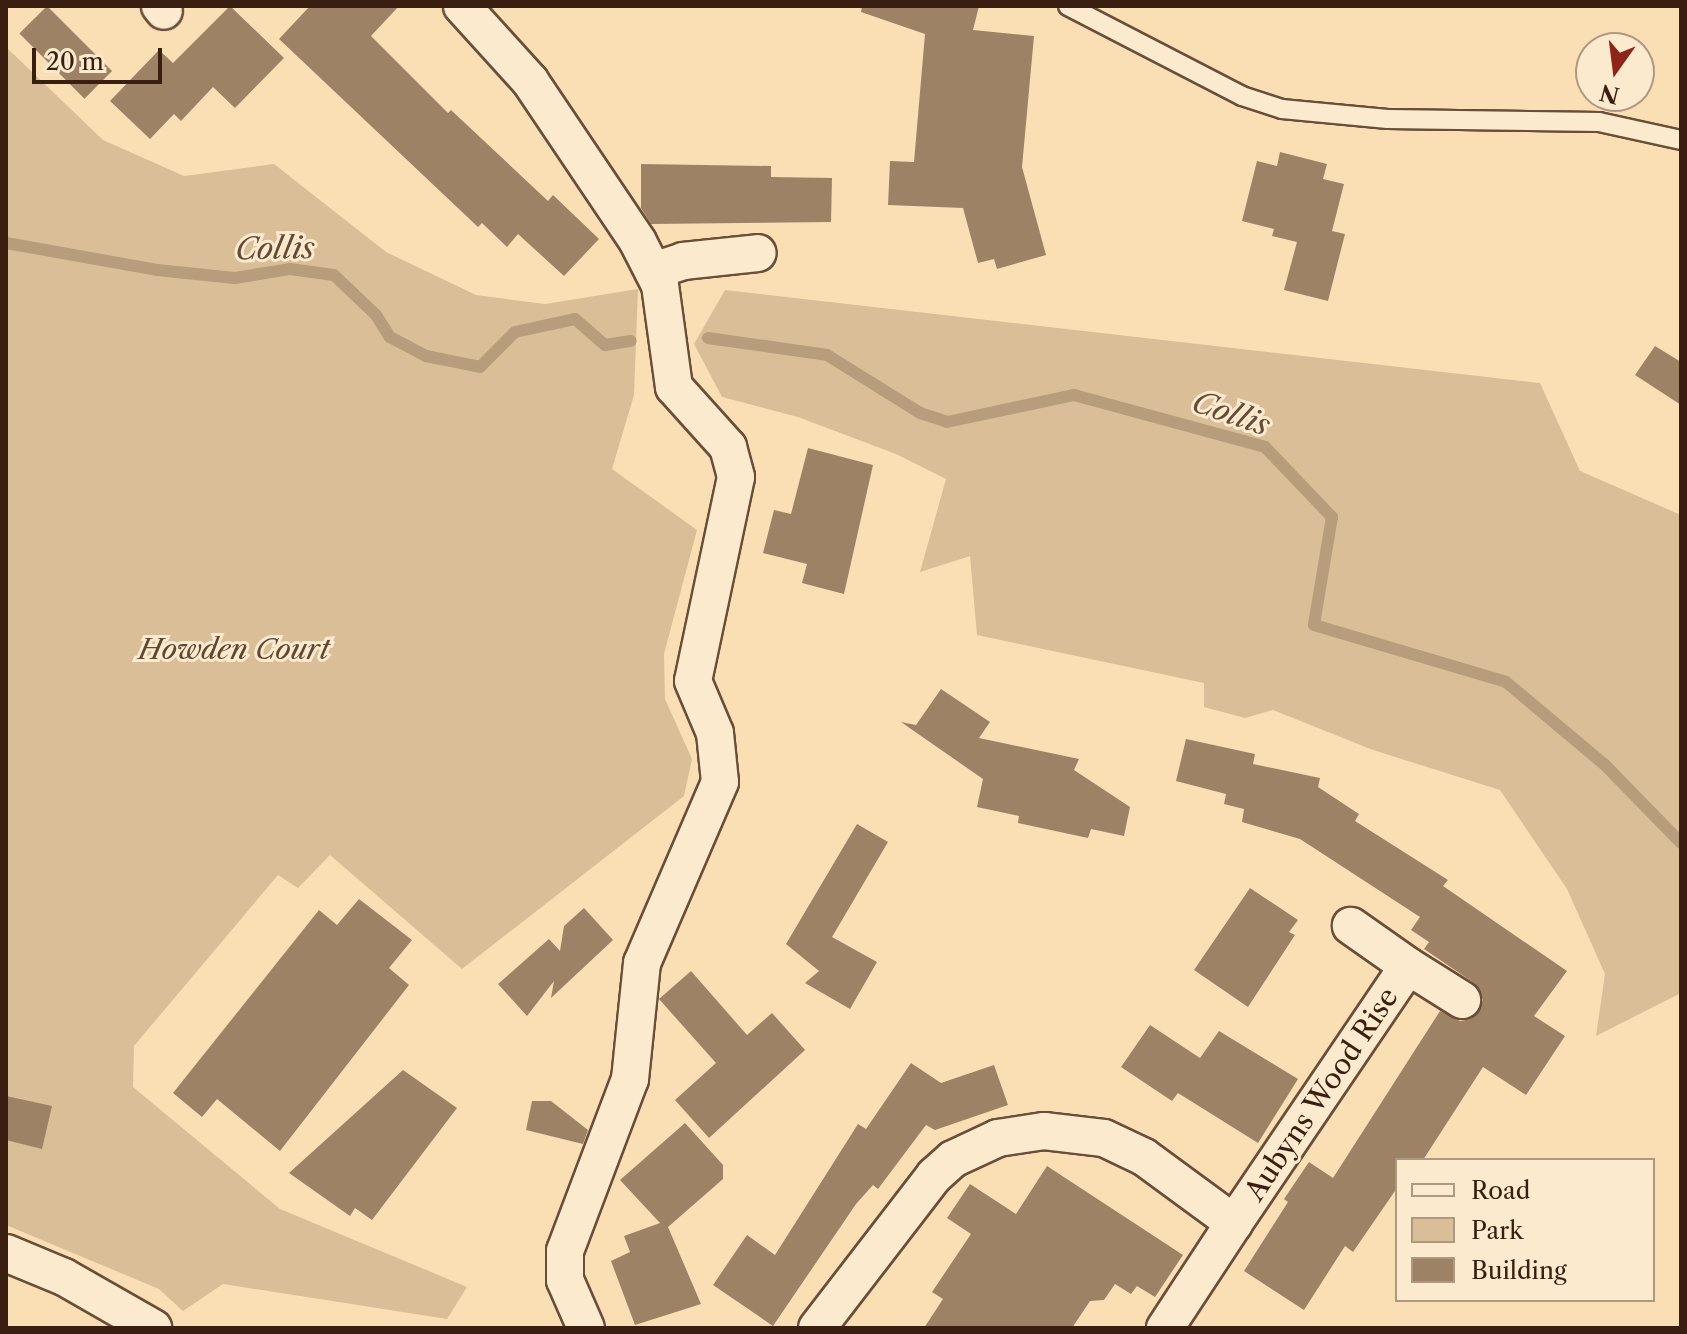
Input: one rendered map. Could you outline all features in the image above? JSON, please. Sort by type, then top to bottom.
[{"type":"street","points":[[462,6],[530,81],[653,271],[660,285],[674,387],[728,447],[736,477],[693,681],[715,733],[720,782],[642,963],[630,1079],[565,1251],[565,1280],[586,1328]]},
{"type":"street","points":[[653,271],[683,261],[758,253]]},
{"type":"street","name":"Aubyns Wood Rise","points":[[1351,926],[1462,1000]]},
{"type":"street","name":"Aubyns Wood Rise","points":[[1165,1328],[1408,966]]},
{"type":"street","name":"Aubyns Wood Rise","points":[[817,1328],[934,1176],[953,1159],[998,1138],[1044,1131],[1104,1138],[1144,1157],[1234,1223]]},
{"type":"street","points":[[6,1253],[64,1277],[153,1328]]},
{"type":"lane","points":[[1068,6],[1242,96],[1282,109],[1388,119],[1599,122],[1681,140]]},
{"type":"green space","name":"Howden Court","points":[[6,47],[103,140],[184,176],[274,164],[386,252],[476,295],[545,304],[638,289],[634,395],[612,469],[697,530],[664,654],[665,699],[692,759],[684,796],[462,969],[330,855],[298,888],[278,875],[134,1046],[133,1087],[280,1209],[467,1287],[447,1319],[223,1284],[183,1311],[159,1289],[6,1225]]},
{"type":"green space","points":[[725,290],[1540,383],[1580,471],[1681,515],[1681,993],[1596,1036],[1605,974],[1567,889],[1500,790],[1373,750],[1273,710],[1245,718],[1204,707],[1204,683],[977,635],[970,556],[920,572],[946,479],[896,454],[798,417],[722,397],[694,344]]},
{"type":"building","points":[[47,6],[112,71],[84,99],[19,34]]},
{"type":"building","points":[[230,6],[284,58],[235,108],[213,87],[181,121],[174,114],[150,139],[110,101],[159,50],[173,63]]},
{"type":"building","points":[[310,6],[399,6],[371,36],[448,113],[451,110],[548,201],[553,195],[599,239],[564,276],[518,234],[507,247],[482,223],[478,227],[279,39]]},
{"type":"building","points":[[862,6],[979,6],[973,30],[1034,36],[1022,167],[1046,255],[997,269],[994,259],[978,263],[963,208],[888,205],[890,161],[914,162],[925,34],[861,12]]},
{"type":"building","points":[[1280,152],[1327,164],[1323,179],[1344,184],[1332,231],[1345,234],[1328,301],[1284,290],[1297,242],[1272,236],[1274,229],[1242,221],[1257,161],[1277,166]]},
{"type":"building","points":[[641,164],[771,166],[771,177],[832,178],[831,222],[651,224],[641,208]]},
{"type":"building","points":[[1655,346],[1681,362],[1681,405],[1635,375]]},
{"type":"building","points":[[808,448],[873,465],[844,594],[802,583],[807,564],[763,553],[774,510],[791,514]]},
{"type":"building","points":[[941,689],[990,722],[979,738],[1079,759],[1074,770],[1130,807],[1124,836],[1091,829],[1088,838],[1018,823],[1019,816],[977,807],[983,779],[901,722],[916,725]]},
{"type":"building","points":[[1186,739],[1255,754],[1253,764],[1320,778],[1318,787],[1359,814],[1355,821],[1448,880],[1443,886],[1567,971],[1534,1016],[1565,1036],[1526,1095],[1483,1067],[1424,1158],[1395,1158],[1395,1191],[1353,1252],[1345,1246],[1304,1310],[1244,1271],[1288,1202],[1284,1199],[1309,1162],[1333,1178],[1440,1011],[1460,1021],[1471,1019],[1483,1000],[1474,983],[1424,949],[1429,942],[1411,930],[1420,917],[1300,839],[1242,822],[1244,809],[1224,804],[1226,794],[1176,781]]},
{"type":"building","points":[[857,824],[888,842],[832,937],[877,962],[850,1009],[805,983],[819,971],[786,944]]},
{"type":"building","points":[[1250,888],[1298,920],[1289,932],[1295,935],[1248,1007],[1194,970]]},
{"type":"building","points":[[359,899],[412,940],[389,968],[409,985],[280,1151],[217,1099],[202,1117],[173,1093],[319,910],[337,925]]},
{"type":"building","points":[[584,908],[613,940],[551,998],[554,981],[527,1016],[498,984],[549,939],[560,951],[564,926]]},
{"type":"building","points":[[691,971],[747,1035],[772,1013],[805,1050],[709,1138],[675,1100],[716,1063],[659,999]]},
{"type":"building","points":[[1150,1025],[1200,1058],[1219,1031],[1298,1079],[1258,1143],[1178,1093],[1172,1101],[1121,1067]]},
{"type":"building","points":[[911,1063],[941,1083],[994,1065],[1008,1105],[935,1130],[926,1125],[878,1189],[873,1185],[856,1204],[773,1326],[713,1285],[747,1235],[775,1255],[858,1124],[866,1129]]},
{"type":"building","points":[[403,1070],[457,1108],[372,1220],[355,1208],[350,1216],[289,1173]]},
{"type":"building","points":[[6,1096],[52,1106],[42,1149],[6,1140]]},
{"type":"building","points":[[532,1101],[551,1101],[588,1130],[583,1144],[526,1130]]},
{"type":"building","points":[[685,1123],[723,1165],[723,1179],[668,1227],[701,1304],[635,1325],[611,1261],[630,1252],[624,1236],[660,1223],[620,1180]]},
{"type":"building","points":[[1047,1166],[1183,1255],[1155,1297],[1137,1286],[1131,1294],[1115,1284],[1104,1300],[1090,1301],[1072,1328],[924,1328],[943,1299],[932,1292],[971,1234],[947,1218],[970,1184],[1016,1214]]},
{"type":"waterway","name":"Collis","points":[[6,243],[157,270],[235,278],[290,269],[334,275],[376,315],[390,337],[426,356],[480,367],[515,332],[575,319],[605,345],[631,341]]},
{"type":"waterway","name":"Collis","points":[[708,338],[827,355],[920,413],[947,422],[1074,395],[1265,447],[1332,517],[1314,625],[1506,682],[1605,765],[1681,843]]}]
